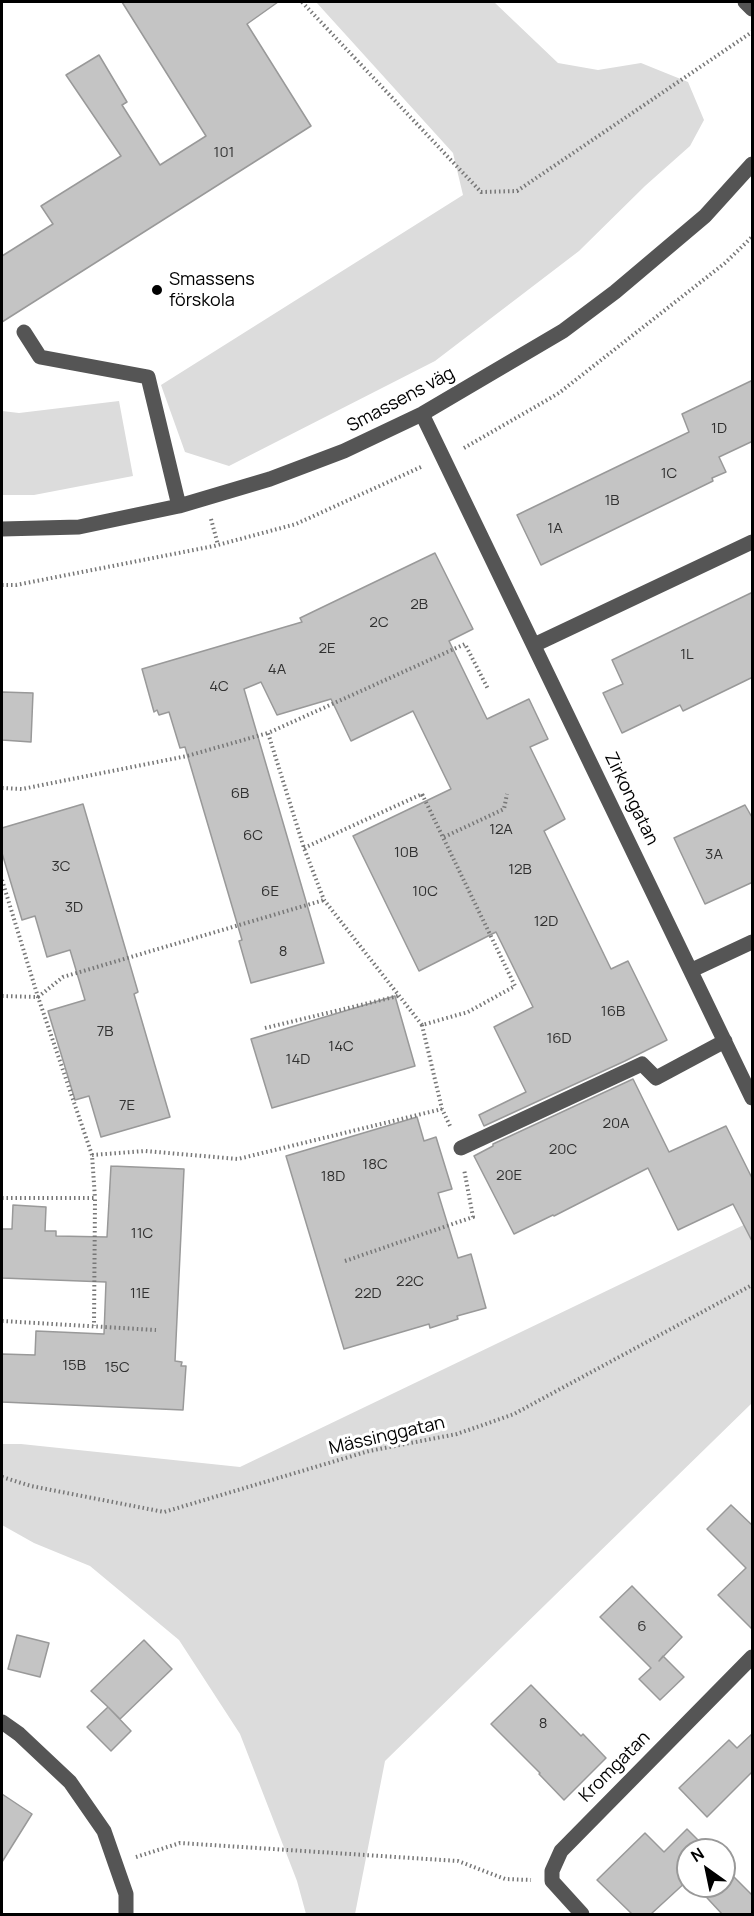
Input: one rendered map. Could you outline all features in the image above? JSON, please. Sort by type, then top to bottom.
[{"type":"street","points":[[745,2],[753,9]]},
{"type":"street","name":"Smassens väg","points":[[2,529],[79,527],[179,506],[270,479],[344,451],[422,414],[563,331],[615,292],[705,216],[753,164]]},
{"type":"street","points":[[24,332],[40,357],[148,376],[179,506]]},
{"type":"street","name":"Zirkongatan","points":[[422,414],[753,1098]]},
{"type":"street","points":[[534,645],[753,542]]},
{"type":"street","points":[[692,970],[753,942]]},
{"type":"street","points":[[460,1148],[642,1064],[656,1078],[725,1041]]},
{"type":"street","name":"Kromgatan","points":[[552,1881],[552,1871],[561,1851],[753,1657]]},
{"type":"street","points":[[2,1722],[19,1734],[70,1782],[104,1831],[126,1894],[126,1914]]},
{"type":"street","points":[[552,1881],[582,1914]]},
{"type":"path","points":[[302,2],[481,192],[517,191],[753,32]]},
{"type":"path","points":[[2,788],[22,789],[187,756],[268,733],[465,644],[488,689]]},
{"type":"path","points":[[268,733],[304,848],[324,900],[422,1025],[442,1108],[460,1148],[473,1217],[345,1261]]},
{"type":"path","points":[[304,848],[422,794],[515,987],[468,1012],[422,1025]]},
{"type":"path","points":[[444,837],[504,809],[507,794]]},
{"type":"path","points":[[2,880],[38,997],[92,1155],[95,1198],[94,1326]]},
{"type":"path","points":[[2,996],[38,997],[63,976],[324,900]]},
{"type":"path","points":[[265,1028],[398,996]]},
{"type":"path","points":[[92,1155],[145,1151],[238,1159],[442,1108]]},
{"type":"path","points":[[2,1198],[95,1198]]},
{"type":"path","name":"Mässinggatan","points":[[2,1477],[32,1486],[164,1512],[369,1451],[458,1434],[514,1413],[753,1285]]},
{"type":"path","points":[[2,1321],[156,1330]]},
{"type":"path","points":[[115,1863],[180,1843],[458,1861],[505,1879],[552,1881]]},
{"type":"shaded area","points":[[316,2],[494,2],[558,63],[598,70],[641,63],[688,82],[704,120],[690,146],[645,186],[579,251],[435,361],[229,466],[185,452],[161,385],[463,195],[453,153]]},
{"type":"shaded area","points":[[119,401],[133,476],[34,495],[2,495],[2,411],[19,413]]},
{"type":"shaded area","points":[[752,1221],[752,1403],[385,1761],[355,1914],[306,1914],[297,1881],[240,1734],[179,1640],[90,1566],[34,1543],[2,1525],[2,1444],[21,1444],[240,1467]]},
{"type":"building","name":"Smassens förskola","points":[[122,2],[278,2],[247,24],[311,126],[2,322],[2,256],[53,224],[41,206],[121,156],[66,75],[99,55],[127,102],[122,105],[160,165],[206,136]]},
{"type":"building","points":[[753,380],[753,441],[719,457],[726,472],[712,478],[713,481],[541,565],[517,515],[689,432],[682,414]]},
{"type":"building","points":[[435,553],[473,629],[449,641],[487,719],[529,699],[548,739],[530,747],[565,819],[544,831],[611,969],[628,961],[667,1040],[484,1126],[479,1115],[526,1092],[494,1027],[533,1007],[496,932],[419,971],[353,836],[451,789],[413,711],[351,741],[331,699],[277,715],[261,682],[244,689],[324,963],[251,983],[239,941],[242,940],[185,747],[180,748],[169,712],[159,715],[157,710],[154,712],[142,669],[302,622],[300,618]]},
{"type":"building","points":[[753,592],[753,677],[683,711],[680,705],[622,733],[603,693],[623,684],[612,660]]},
{"type":"building","points":[[2,692],[33,693],[31,742],[2,740]]},
{"type":"building","points":[[83,804],[138,992],[134,994],[170,1117],[101,1137],[89,1096],[75,1100],[48,1011],[85,1000],[70,950],[47,957],[35,916],[22,920],[2,853],[2,828]]},
{"type":"building","points":[[745,805],[753,819],[753,882],[705,904],[674,838]]},
{"type":"building","points":[[395,996],[415,1066],[272,1108],[251,1039]]},
{"type":"building","points":[[633,1079],[669,1152],[726,1126],[753,1180],[753,1243],[733,1204],[678,1230],[648,1168],[514,1234],[474,1156],[493,1144]]},
{"type":"building","points":[[417,1117],[424,1141],[436,1137],[452,1189],[438,1193],[458,1258],[471,1254],[486,1308],[457,1316],[458,1319],[430,1328],[429,1324],[344,1349],[286,1156]]},
{"type":"building","points":[[111,1166],[184,1169],[175,1361],[182,1362],[181,1366],[186,1366],[183,1410],[2,1402],[2,1354],[35,1355],[36,1331],[104,1334],[106,1282],[2,1278],[2,1229],[12,1229],[13,1205],[46,1207],[45,1231],[56,1231],[56,1236],[107,1237]]},
{"type":"building","points":[[731,1505],[753,1526],[753,1630],[718,1595],[746,1568],[707,1529]]},
{"type":"building","points":[[632,1586],[682,1637],[663,1656],[684,1677],[660,1700],[639,1679],[651,1668],[600,1617]]},
{"type":"building","points":[[17,1635],[49,1643],[40,1677],[8,1669]]},
{"type":"building","points":[[144,1640],[172,1669],[120,1719],[109,1708],[131,1731],[111,1751],[87,1727],[108,1707],[91,1691]]},
{"type":"building","points":[[531,1685],[606,1758],[564,1800],[491,1724]]},
{"type":"building","points":[[753,1733],[753,1771],[707,1817],[679,1788],[729,1740],[737,1748]]},
{"type":"building","points":[[2,1794],[32,1814],[2,1862]]},
{"type":"building","points":[[687,1829],[696,1838],[678,1838]]},
{"type":"building","points":[[645,1833],[664,1852],[676,1840],[676,1891],[651,1914],[632,1914],[597,1880]]},
{"type":"building","points":[[736,1879],[753,1896],[753,1914],[722,1914],[707,1898],[736,1898]]},
{"type":"place","name":"Smassens förskola","points":[[157,290]]}]
